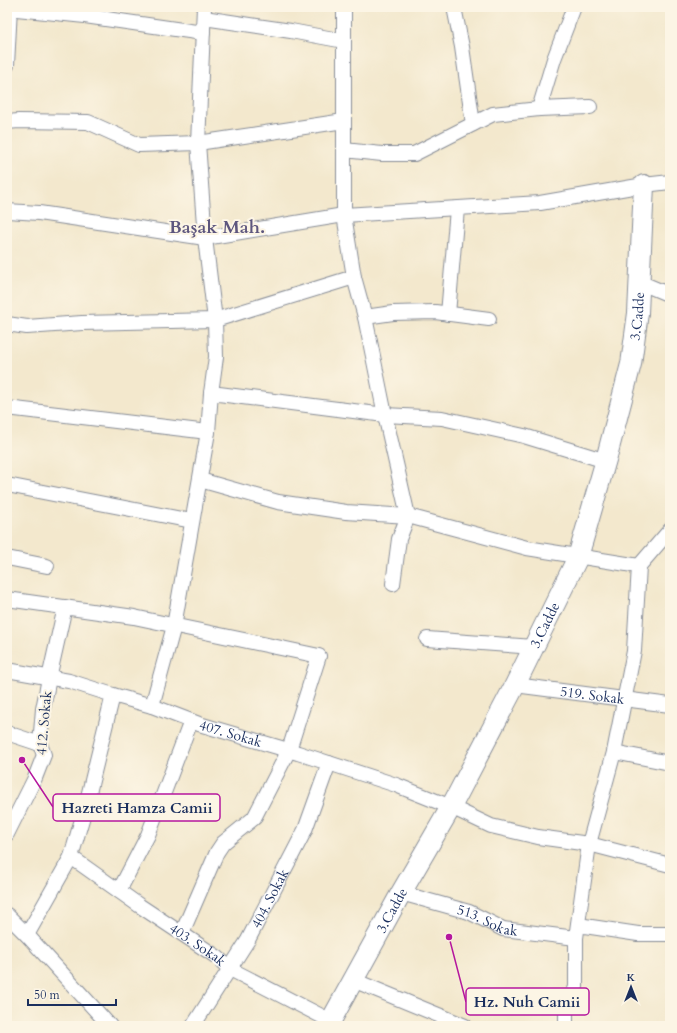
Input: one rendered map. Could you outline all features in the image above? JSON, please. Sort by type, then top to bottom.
[{"type":"street","points":[[344,7],[344,215],[354,277],[365,317],[408,516],[399,538],[393,584]]},
{"type":"street","points":[[454,7],[462,47],[473,124]]},
{"type":"street","points":[[539,109],[554,59],[574,7]]},
{"type":"street","points":[[7,65],[9,8],[59,10],[203,33]]},
{"type":"street","points":[[152,706],[174,626],[208,432],[216,357],[215,320],[205,238],[198,143],[204,12],[344,41]]},
{"type":"street","points":[[344,150],[382,154],[414,154],[493,114],[539,109],[590,107]]},
{"type":"street","points":[[7,122],[18,120],[88,122],[139,145],[198,143],[344,121]]},
{"type":"street","points":[[7,212],[39,213],[205,238],[344,215],[540,203],[670,182]]},
{"type":"street","name":"3.Cadde","points":[[329,1024],[401,893],[451,807],[515,685],[578,557],[606,460],[631,364],[638,313],[644,185]]},
{"type":"street","points":[[448,314],[457,209]]},
{"type":"street","points":[[7,324],[26,326],[82,323],[215,320],[354,277]]},
{"type":"street","points":[[639,282],[670,295]]},
{"type":"street","points":[[365,317],[410,312],[435,312],[489,319]]},
{"type":"street","points":[[211,393],[385,415],[442,418],[524,436],[606,460]]},
{"type":"street","points":[[7,408],[208,432]]},
{"type":"street","points":[[200,480],[278,502],[346,512],[408,516],[527,548],[638,566]]},
{"type":"street","points":[[7,485],[192,520]]},
{"type":"street","points":[[566,1026],[566,1012],[576,987],[577,932],[588,844],[614,752],[634,651],[638,566],[669,534]]},
{"type":"street","points":[[7,558],[47,566]]},
{"type":"street","points":[[7,599],[65,606],[134,617],[319,656],[289,750],[254,818],[223,843],[217,852],[182,933]]},
{"type":"street","name":"412. Sokak","points":[[7,834],[35,778],[44,755],[40,744],[43,709],[65,606]]},
{"type":"street","points":[[427,639],[534,647]]},
{"type":"street","name":"407. Sokak","points":[[7,670],[69,681],[152,706],[191,721],[289,750],[396,785],[451,807],[491,826],[538,837],[588,844],[670,865]]},
{"type":"street","name":"519. Sokak","points":[[515,685],[670,706]]},
{"type":"street","points":[[27,935],[71,857],[85,809],[113,695]]},
{"type":"street","points":[[119,891],[148,835],[191,721]]},
{"type":"street","points":[[7,733],[40,744]]},
{"type":"street","points":[[614,752],[670,763]]},
{"type":"street","name":"404. Sokak","points":[[193,1026],[248,940],[304,830],[329,763]]},
{"type":"street","name":"403. Sokak","points":[[71,857],[119,891],[217,956],[230,969],[329,1024]]},
{"type":"street","name":"513. Sokak","points":[[401,893],[468,912],[503,929],[670,934]]},
{"type":"street","points":[[7,915],[110,1026]]},
{"type":"street","points":[[353,980],[465,1026]]},
{"type":"place","name":"Hazreti Hamza Camii","points":[[22,760]]},
{"type":"place","name":"Hz. Nuh Camii","points":[[449,937]]},
{"type":"district","name":"Başak Mah.","points":[[217,227]]}]
